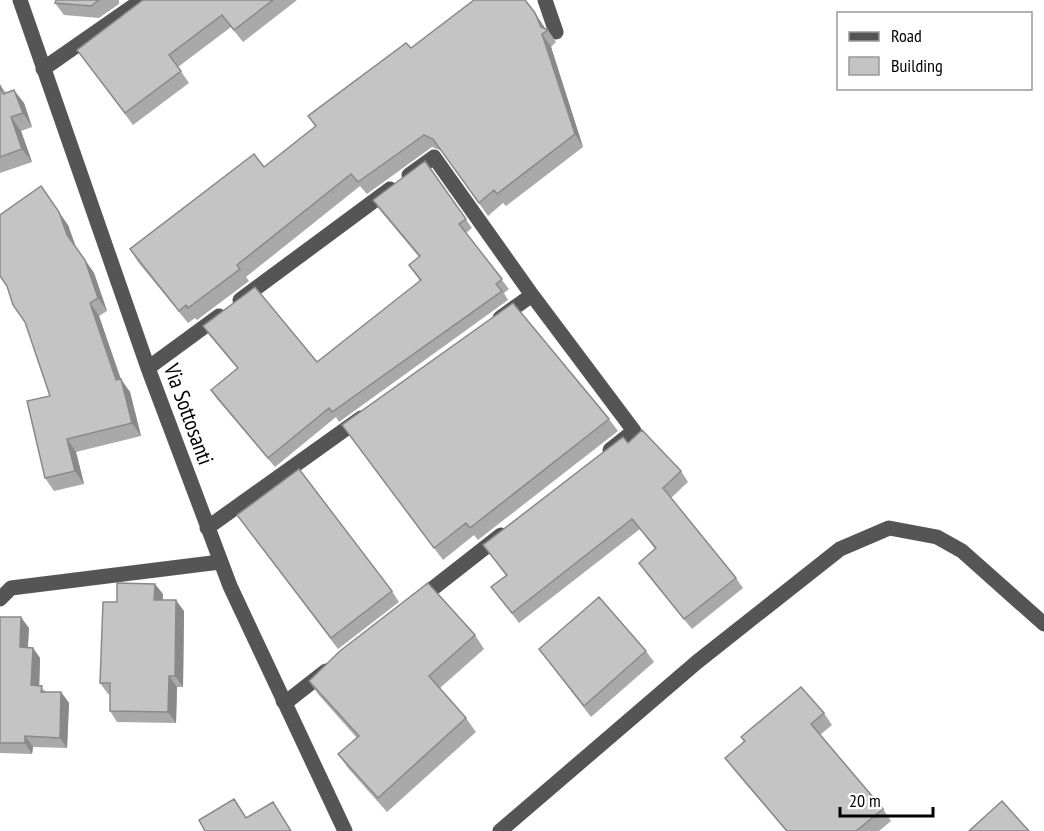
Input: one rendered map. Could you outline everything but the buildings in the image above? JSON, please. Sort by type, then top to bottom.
[{"type":"street","name":"Via Sottosanti","points":[[20,0],[148,368],[220,562],[345,831]]},
{"type":"street","points":[[43,69],[142,0]]},
{"type":"street","points":[[545,0],[556,32]]},
{"type":"street","points":[[148,368],[434,157],[532,295],[634,431],[597,461]]},
{"type":"street","points":[[484,330],[532,295]]},
{"type":"street","points":[[207,528],[370,412]]},
{"type":"street","points":[[408,607],[512,527]]},
{"type":"street","points":[[500,831],[697,662],[840,549],[889,528],[937,537],[962,551],[1044,624]]},
{"type":"street","points":[[0,599],[11,588],[220,562]]},
{"type":"street","points":[[283,701],[285,703],[342,659]]}]
